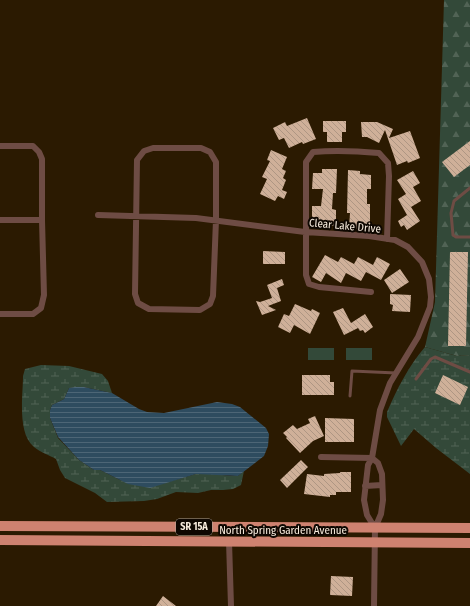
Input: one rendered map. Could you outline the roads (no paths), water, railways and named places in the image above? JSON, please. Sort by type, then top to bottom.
[{"type":"highway","name":"North Spring Garden Avenue","points":[[0,526],[470,528]]},
{"type":"highway","name":"North Spring Garden Avenue","points":[[0,540],[470,543]]},
{"type":"street","points":[[0,146],[33,146],[39,152],[42,159],[44,295],[41,308],[33,314],[0,314]]},
{"type":"street","points":[[153,148],[201,148],[210,152],[216,162],[216,220],[213,296],[210,304],[200,310],[150,309],[138,303],[135,294],[137,160],[144,151],[153,148]]},
{"type":"street","points":[[371,292],[319,287],[309,284],[306,275],[306,162],[313,152],[359,151],[379,153],[388,163],[387,239]]},
{"type":"street","name":"Clear Lake Drive","points":[[98,216],[196,218],[305,232],[369,236],[395,240],[408,247],[422,262],[429,279],[431,297],[430,307],[418,337],[390,384],[380,410],[372,458],[368,466],[364,500],[367,514],[375,528]]},
{"type":"street","points":[[0,220],[42,220]]},
{"type":"street","points":[[321,457],[372,458]]},
{"type":"street","name":"Clear Lake Drive","points":[[372,458],[378,463],[382,474],[383,500],[381,514],[375,528],[374,606]]},
{"type":"street","points":[[365,486],[382,485]]},
{"type":"street","points":[[229,541],[231,606]]},
{"type":"lane","points":[[470,188],[454,201],[451,212],[453,236],[470,237]]},
{"type":"lane","points":[[416,379],[431,359],[435,357],[470,372]]},
{"type":"lane","points":[[350,396],[352,371],[396,373]]},
{"type":"water","points":[[84,387],[112,393],[147,412],[164,413],[217,402],[232,404],[240,407],[266,428],[269,434],[268,446],[264,456],[238,476],[196,474],[150,488],[128,484],[100,470],[94,470],[79,460],[58,437],[50,418],[50,410],[52,405],[64,399],[69,388]]}]
